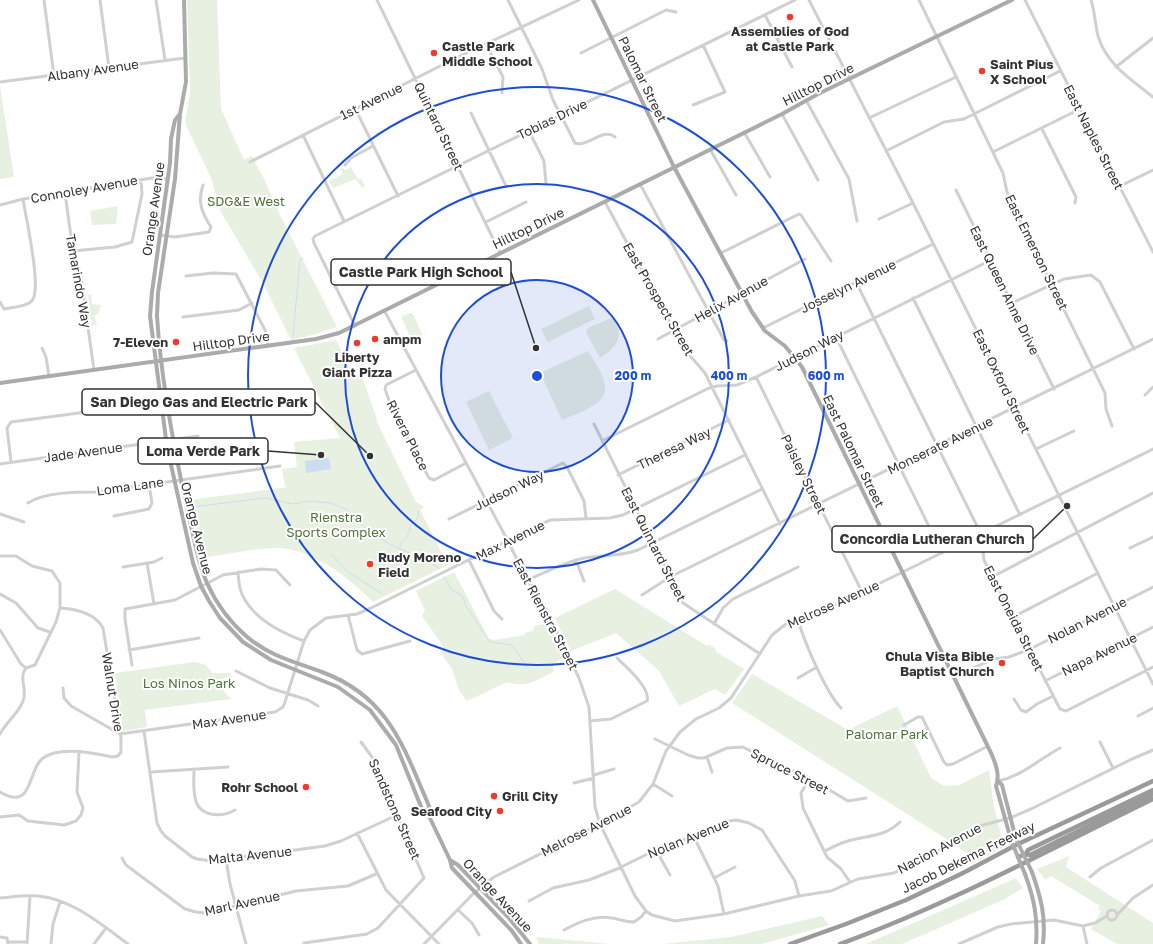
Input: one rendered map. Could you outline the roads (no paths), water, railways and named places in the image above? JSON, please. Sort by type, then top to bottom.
[{"type":"highway","name":"Jacob Dekema Freeway","points":[[790,944],[906,900],[961,874],[1018,844],[1153,781]]},
{"type":"highway","points":[[1018,857],[1025,854],[1030,855],[1153,790]]},
{"type":"highway","points":[[1068,834],[1153,794]]},
{"type":"highway","points":[[840,944],[912,917],[1153,799]]},
{"type":"main road","name":"Orange Avenue","points":[[184,0],[186,82],[180,114],[175,180],[157,306],[162,361],[173,440],[199,560],[206,583],[226,616],[246,636],[274,655],[341,679],[359,690],[374,704],[394,729],[414,770],[429,806],[428,814]]},
{"type":"main road","name":"Palomar Street","points":[[593,0],[674,167]]},
{"type":"main road","name":"Hilltop Drive","points":[[0,383],[316,339],[339,333],[782,114],[806,100],[1012,0]]},
{"type":"main road","name":"Orange Avenue","points":[[180,114],[175,120],[171,139],[168,179],[150,306],[150,326],[166,441],[193,563],[201,586],[220,618],[243,642],[271,660],[338,687],[370,710],[378,719],[396,746],[422,809],[428,814],[455,873],[512,931],[521,944]]},
{"type":"main road","name":"East Palomar Street","points":[[674,167],[742,294],[763,328],[794,357],[802,367],[988,746],[997,767],[998,781],[996,786],[1004,819],[1034,900],[1038,922],[1036,944]]},
{"type":"main road","points":[[168,179],[175,180]]},
{"type":"main road","points":[[408,773],[414,770]]},
{"type":"main road","name":"East Palomar Street","points":[[998,781],[1002,785],[1016,839],[1025,854],[1043,901],[1045,921],[1043,944]]},
{"type":"main road","name":"Orange Avenue","points":[[450,860],[458,865],[510,918],[530,944]]},
{"type":"street","points":[[44,0],[54,76]]},
{"type":"street","points":[[100,0],[109,68]]},
{"type":"street","points":[[156,0],[165,60]]},
{"type":"street","name":"Quintard Street","points":[[377,0],[500,253]]},
{"type":"street","points":[[508,0],[542,69],[553,100],[571,137],[577,144],[607,134],[615,136]]},
{"type":"street","name":"1st Avenue","points":[[250,162],[355,108],[579,0]]},
{"type":"street","name":"Tobias Drive","points":[[355,326],[314,243],[313,239],[315,236],[795,0]]},
{"type":"street","name":"East Oxford Street","points":[[809,0],[913,203],[1153,684]]},
{"type":"street","name":"East Emerson Street","points":[[919,0],[1003,173],[1011,203],[1105,393],[1106,409],[1112,426]]},
{"type":"street","name":"East Naples Street","points":[[1025,0],[1153,252]]},
{"type":"street","points":[[1091,0],[1098,37],[1110,59],[1116,67],[1153,97]]},
{"type":"street","points":[[581,53],[666,10],[676,12]]},
{"type":"street","points":[[765,14],[792,67]]},
{"type":"street","points":[[1116,67],[1153,38]]},
{"type":"street","points":[[486,44],[502,77],[502,93]]},
{"type":"street","points":[[693,105],[725,92],[702,45]]},
{"type":"street","name":"Albany Avenue","points":[[0,82],[185,58]]},
{"type":"street","points":[[886,151],[944,122],[961,121],[1060,70]]},
{"type":"street","points":[[869,118],[956,77]]},
{"type":"street","points":[[806,100],[849,180],[857,221]]},
{"type":"street","points":[[355,108],[398,196]]},
{"type":"street","points":[[993,152],[1080,109]]},
{"type":"street","points":[[470,113],[506,186]]},
{"type":"street","points":[[782,114],[818,180]]},
{"type":"street","points":[[1042,129],[1076,197],[1075,203]]},
{"type":"street","points":[[529,131],[544,162],[546,183]]},
{"type":"street","points":[[744,132],[770,177]]},
{"type":"street","points":[[303,135],[344,221]]},
{"type":"street","points":[[345,165],[351,158],[373,146]]},
{"type":"street","points":[[710,149],[736,195]]},
{"type":"street","points":[[1120,186],[1153,170]]},
{"type":"street","name":"Connoley Avenue","points":[[0,206],[24,200],[152,178],[168,179]]},
{"type":"street","points":[[73,251],[127,244],[132,242],[142,194],[141,180]]},
{"type":"street","points":[[640,184],[724,340],[727,341]]},
{"type":"street","points":[[160,235],[175,237],[208,234],[211,230],[200,205],[199,194],[203,186]]},
{"type":"street","name":"East Queen Anne Drive","points":[[956,190],[1054,389]]},
{"type":"street","name":"Tamarindo Way","points":[[65,193],[73,251],[80,271],[94,370]]},
{"type":"street","points":[[0,302],[2,309],[29,303],[34,297],[36,280],[24,200]]},
{"type":"street","points":[[486,222],[526,202]]},
{"type":"street","name":"East Prospect Street","points":[[605,202],[685,350],[702,368],[713,387],[780,524]]},
{"type":"street","points":[[879,219],[913,203]]},
{"type":"street","points":[[721,253],[799,214],[831,261]]},
{"type":"street","name":"Josselyn Avenue","points":[[763,328],[933,244]]},
{"type":"street","name":"Helix Avenue","points":[[658,339],[805,259]]},
{"type":"street","name":"Judson Way","points":[[602,441],[713,387],[737,385],[756,377],[991,260]]},
{"type":"street","points":[[186,276],[213,273],[236,274],[265,330],[268,346]]},
{"type":"street","points":[[1012,303],[1064,279],[1086,275],[1095,277],[1105,290],[1134,349]]},
{"type":"street","name":"East Oneida Street","points":[[856,282],[981,534],[984,560],[992,577],[1060,709],[1066,711],[1147,671]]},
{"type":"street","points":[[913,298],[1020,514]]},
{"type":"street","points":[[183,317],[239,310],[252,303]]},
{"type":"street","name":"East Rienstra Street","points":[[384,310],[508,541],[527,580],[543,603],[579,678],[586,696],[590,721],[596,808],[600,824],[635,896],[646,910]]},
{"type":"street","points":[[836,337],[942,553]]},
{"type":"street","name":"Monserate Avenue","points":[[642,595],[670,577],[1153,340]]},
{"type":"street","points":[[42,348],[46,357],[49,376]]},
{"type":"street","name":"Rivera Place","points":[[416,370],[386,385],[385,388],[392,409],[429,478],[433,480],[466,463]]},
{"type":"street","name":"Paisley Street","points":[[756,377],[862,592]]},
{"type":"street","points":[[1145,395],[1153,387]]},
{"type":"street","points":[[11,462],[7,428],[11,422],[192,398]]},
{"type":"street","name":"Theresa Way","points":[[618,475],[729,420]]},
{"type":"street","name":"East Quintard Street","points":[[594,424],[618,475],[683,603],[760,654]]},
{"type":"street","points":[[1036,450],[1074,431]]},
{"type":"street","name":"Jade Avenue","points":[[0,464],[198,436]]},
{"type":"street","name":"Melrose Avenue","points":[[424,944],[474,893],[494,877],[600,824],[639,802],[653,784],[669,746],[686,726],[719,708],[731,698],[776,631],[786,624],[818,613],[1153,450]]},
{"type":"street","name":"Max Avenue","points":[[120,734],[254,715],[279,710],[283,707],[288,694],[304,641],[310,630],[323,619],[348,615],[371,608],[551,520],[617,516],[636,509],[745,455]]},
{"type":"street","name":"Judson Way","points":[[449,520],[563,463],[567,467],[584,501],[586,518]]},
{"type":"street","name":"Loma Lane","points":[[28,503],[38,498],[76,491],[96,492],[280,466]]},
{"type":"street","points":[[114,516],[149,509],[152,503],[149,484]]},
{"type":"street","points":[[527,580],[576,560],[628,554],[762,489]]},
{"type":"street","points":[[992,577],[1153,493]]},
{"type":"street","points":[[0,514],[24,522]]},
{"type":"street","points":[[1130,548],[1153,537]]},
{"type":"street","points":[[0,556],[16,556],[32,566],[54,573],[61,586],[60,608],[38,661],[36,665],[26,668],[22,674],[25,696],[23,702],[4,725],[0,734]]},
{"type":"street","points":[[123,567],[147,563],[162,558]]},
{"type":"street","points":[[469,560],[494,611],[502,619]]},
{"type":"street","points":[[576,560],[584,581]]},
{"type":"street","points":[[147,563],[154,604]]},
{"type":"street","points":[[714,624],[723,608],[733,599],[798,567]]},
{"type":"street","points":[[132,665],[125,609],[175,600],[223,575],[238,572],[269,568],[276,570],[290,585]]},
{"type":"street","points":[[238,572],[240,590],[245,600],[257,613],[279,631],[304,641]]},
{"type":"street","points":[[1013,617],[1098,573]]},
{"type":"street","name":"Nolan Avenue","points":[[953,677],[994,659],[1009,657],[1030,649],[1153,587]]},
{"type":"street","points":[[0,594],[16,602],[38,628],[50,632]]},
{"type":"street","name":"Walnut Drive","points":[[0,792],[4,794],[21,795],[29,789],[34,768],[44,757],[52,753],[79,752],[116,757],[122,750],[103,628],[84,612],[74,609],[60,608]]},
{"type":"street","points":[[348,615],[357,650],[362,654],[410,641]]},
{"type":"street","points":[[798,620],[806,644],[817,667],[835,703],[841,708]]},
{"type":"street","name":"Napa Avenue","points":[[1045,680],[1153,627]]},
{"type":"street","points":[[0,630],[20,664],[26,668]]},
{"type":"street","points":[[129,650],[199,638]]},
{"type":"street","points":[[590,721],[611,719],[647,700],[648,696],[644,688],[617,658]]},
{"type":"street","points":[[798,678],[817,667]]},
{"type":"street","points":[[1147,671],[1153,667]]},
{"type":"street","points":[[236,671],[270,688],[308,700],[318,706]]},
{"type":"street","points":[[63,688],[64,698],[71,706],[120,734]]},
{"type":"street","points":[[1014,699],[1021,710],[1026,712],[1036,704],[1053,696]]},
{"type":"street","points":[[1138,716],[1153,708]]},
{"type":"street","points":[[904,725],[918,717],[922,717],[944,762],[947,765],[953,764],[988,746]]},
{"type":"street","name":"Malta Avenue","points":[[144,731],[157,823],[163,834],[197,860],[212,861],[325,846],[397,815]]},
{"type":"street","points":[[655,739],[695,757],[707,757],[712,772]]},
{"type":"street","name":"Sandstone Street","points":[[361,742],[372,757],[424,878],[400,905]]},
{"type":"street","points":[[1100,742],[1113,768]]},
{"type":"street","name":"Spruce Street","points":[[707,757],[727,748],[743,747],[810,778],[848,801],[866,798]]},
{"type":"street","points":[[998,781],[1013,777],[1030,769],[1044,757],[1060,748]]},
{"type":"street","name":"Nacion Avenue","points":[[646,910],[658,918],[675,920],[724,914],[799,896],[831,891],[850,882],[896,872],[951,844],[979,826],[1010,818],[1153,750]]},
{"type":"street","points":[[0,817],[19,815],[28,821],[64,825],[75,822],[81,815],[83,808],[77,792],[79,752]]},
{"type":"street","points":[[151,772],[194,768],[228,767]]},
{"type":"street","points":[[194,768],[195,797],[201,808],[213,815],[228,814],[235,810]]},
{"type":"street","points":[[574,783],[614,769]]},
{"type":"street","points":[[810,778],[803,789],[801,801],[827,857],[845,872],[850,882]]},
{"type":"street","points":[[653,784],[672,796]]},
{"type":"street","name":"Nolan Avenue","points":[[529,901],[553,888],[589,880],[668,844],[694,838],[728,821],[743,821],[757,826],[768,838],[795,881],[799,896]]},
{"type":"street","points":[[824,851],[845,842],[882,834],[889,831],[900,822]]},
{"type":"street","points":[[358,833],[376,874],[388,892],[439,944]]},
{"type":"street","points":[[694,838],[718,886],[724,914]]},
{"type":"street","points":[[1090,877],[1100,868],[1153,840]]},
{"type":"street","points":[[656,850],[670,875]]},
{"type":"street","name":"Marl Avenue","points":[[122,858],[126,865],[185,909],[207,913],[296,890],[348,886],[376,874]]},
{"type":"street","points":[[226,859],[235,906],[246,944]]},
{"type":"street","points":[[714,878],[735,867]]},
{"type":"street","points":[[1101,921],[1109,912],[1114,911],[1126,904],[1153,885]]},
{"type":"street","points":[[0,937],[6,937],[8,943],[28,943],[30,896]]},
{"type":"street","points":[[0,898],[30,896],[45,897],[60,902],[78,910],[128,944]]},
{"type":"street","points":[[50,944],[53,924],[60,902]]},
{"type":"street","points":[[959,944],[998,927],[1054,920],[1083,926],[1115,919],[1126,904]]},
{"type":"street","points":[[304,943],[367,934],[378,928],[400,905]]},
{"type":"street","points":[[458,910],[472,923],[479,935]]},
{"type":"street","points":[[564,930],[582,921],[596,918],[611,918],[634,922],[641,917],[646,910]]},
{"type":"street","points":[[1114,911],[1117,915]]},
{"type":"street","points":[[1107,916],[1110,920]]},
{"type":"street","points":[[1083,926],[1087,944]]},
{"type":"street","points":[[94,944],[106,928]]},
{"type":"water","points":[[329,458],[331,469],[306,473],[305,461]]},
{"type":"waterway","points":[[293,336],[300,260],[303,258]]},
{"type":"waterway","points":[[193,507],[265,498],[293,504],[310,501],[331,503],[346,509],[367,529],[389,544],[431,563],[440,569]]},
{"type":"waterway","points":[[406,538],[410,531],[410,526],[417,519],[419,511]]},
{"type":"waterway","points":[[400,550],[400,545],[404,540]]},
{"type":"waterway","points":[[331,554],[348,572],[381,593]]},
{"type":"waterway","points":[[444,577],[452,590],[463,597],[466,606],[490,642],[512,645],[527,667]]},
{"type":"place","name":"Assemblies of God at Castle Park","points":[[790,17]]},
{"type":"place","name":"Castle Park Middle School","points":[[434,53]]},
{"type":"place","name":"Saint Pius X School","points":[[982,71]]},
{"type":"place","name":"ampm","points":[[375,339]]},
{"type":"place","name":"7-Eleven","points":[[176,342]]},
{"type":"place","name":"Liberty Giant Pizza","points":[[357,343]]},
{"type":"place","name":"Castle Park High School","points":[[536,348]]},
{"type":"place","name":"Loma Verde Park","points":[[321,455]]},
{"type":"place","name":"San Diego Gas and Electric Park","points":[[370,456]]},
{"type":"place","name":"Concordia Lutheran Church","points":[[1067,506]]},
{"type":"place","name":"Rudy Moreno Field","points":[[370,564]]},
{"type":"place","name":"Chula Vista Bible Baptist Church","points":[[1002,663]]},
{"type":"place","name":"Rohr School","points":[[306,787]]},
{"type":"place","name":"Grill City","points":[[494,796]]},
{"type":"place","name":"Seafood City","points":[[500,811]]},
{"type":"park label","name":"SDG&E West","points":[[246,201]]},
{"type":"park label","name":"Rienstra Sports Complex","points":[[336,524]]},
{"type":"park label","name":"Los Ninos Park","points":[[189,683]]},
{"type":"park label","name":"Palomar Park","points":[[887,734]]}]
